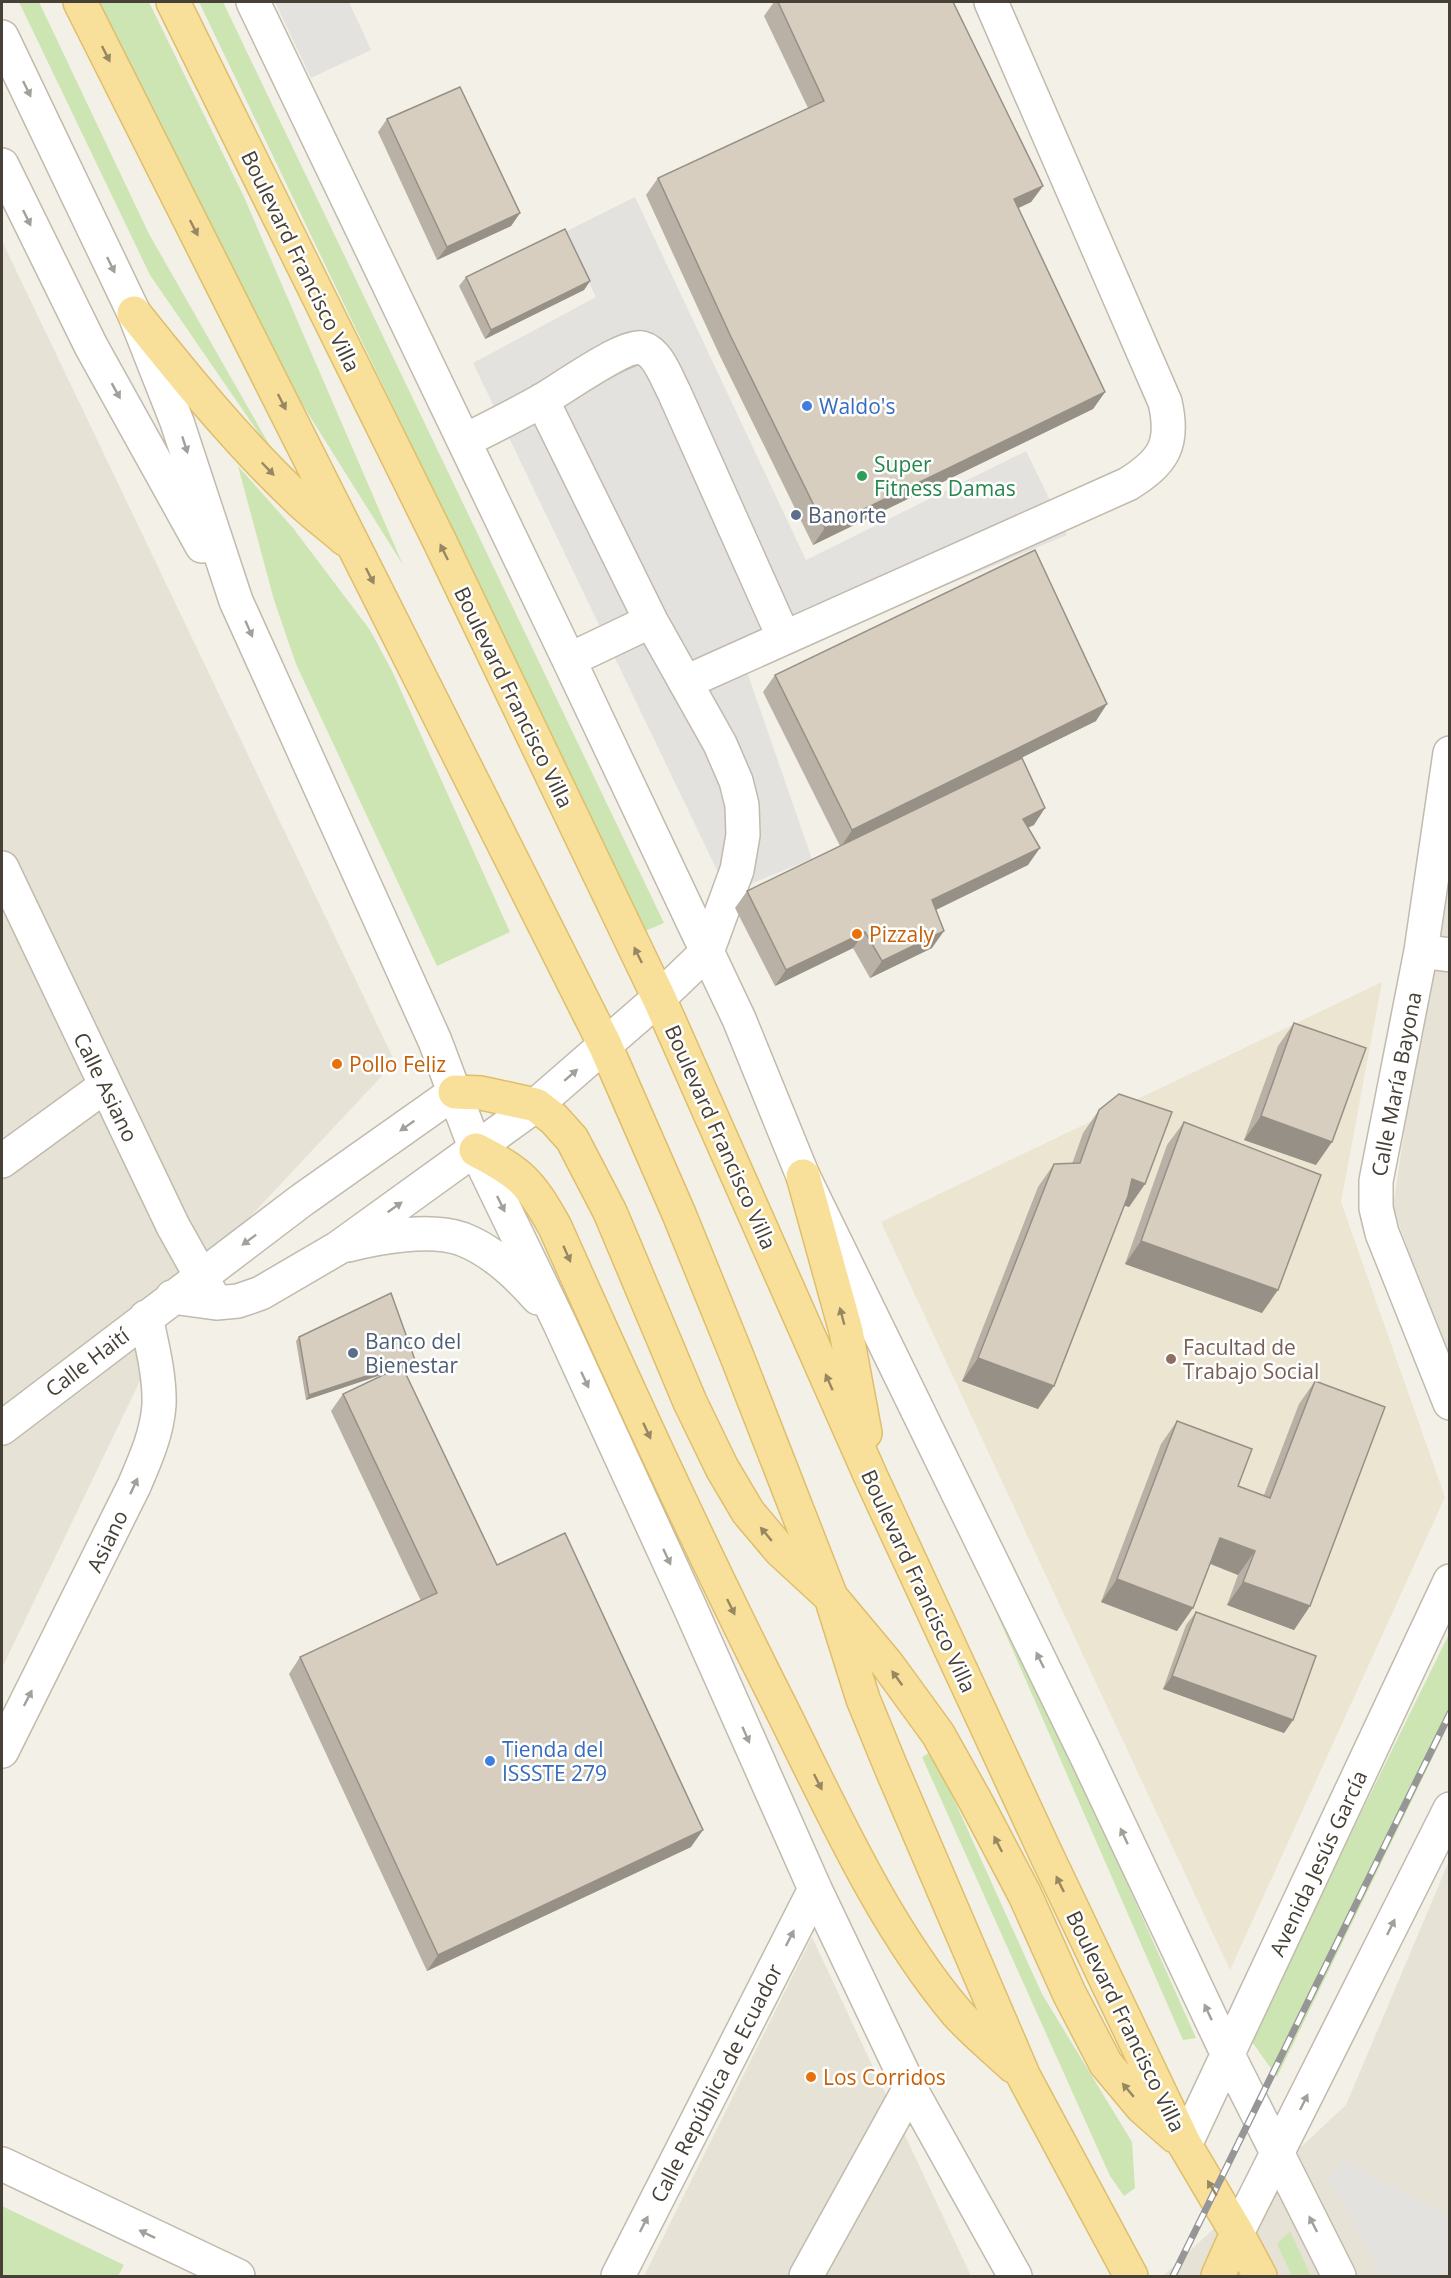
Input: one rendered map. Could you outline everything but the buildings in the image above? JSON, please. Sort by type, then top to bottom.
[{"type":"main road","points":[[80,2],[605,1045],[679,1214],[831,1597],[863,1699],[1024,2077],[1131,2277]]},
{"type":"main road","name":"Boulevard Francisco Villa","points":[[173,2],[429,521],[659,998],[871,1477],[1041,1843],[1185,2145],[1260,2277]]},
{"type":"main road","points":[[134,313],[240,440],[297,498],[355,548]]},
{"type":"main road","points":[[455,1092],[482,1093],[536,1105],[554,1119],[572,1139],[610,1212],[690,1402],[722,1468],[748,1512],[780,1550],[831,1597],[887,1664],[938,1734],[1025,1895],[1069,1993],[1106,2064],[1142,2108],[1185,2145]]},
{"type":"main road","points":[[476,1150],[508,1167],[525,1181],[550,1218],[712,1569],[842,1829],[885,1908],[921,1963],[958,2013],[1024,2077]]},
{"type":"main road","points":[[803,1176],[846,1330],[871,1477]]},
{"type":"main road","points":[[1218,2277],[1237,2233]]},
{"type":"street","points":[[253,2],[569,660],[753,1050],[803,1176],[1087,1757],[1228,2055],[1340,2277]]},
{"type":"street","points":[[686,682],[1128,484],[1150,470],[1163,455],[1170,421],[1165,402],[991,2]]},
{"type":"street","points":[[2,37],[134,313],[177,422],[236,601],[430,1030],[476,1150],[560,1324],[688,1603],[815,1889],[910,2088],[1015,2277]]},
{"type":"street","points":[[2,165],[91,346],[189,524],[236,601]]},
{"type":"street","points":[[464,441],[542,400],[611,358],[631,349],[643,348],[653,356],[674,392],[784,638]]},
{"type":"street","points":[[455,1092],[302,1200],[209,1290],[238,1301],[261,1293],[338,1248],[536,1105],[659,998],[707,952],[737,870],[743,835],[742,806],[736,781],[720,744],[651,621],[542,400]]},
{"type":"street","points":[[569,660],[651,621]]},
{"type":"street","name":"Calle María Bayona","points":[[1449,753],[1435,953],[1376,1181],[1376,1208],[1386,1245],[1449,1403]]},
{"type":"street","name":"Calle Asiano","points":[[2,868],[173,1226],[209,1290]]},
{"type":"street","points":[[2,1161],[105,1086]]},
{"type":"street","points":[[338,1248],[398,1236],[433,1234],[462,1239],[489,1253],[509,1270],[560,1324]]},
{"type":"street","name":"Calle Haití","points":[[2,1428],[172,1297],[209,1290]]},
{"type":"street","name":"Asiano","points":[[2,1751],[130,1495],[149,1450],[159,1404],[156,1367],[146,1317]]},
{"type":"street","name":"Avenida Jesús García","points":[[1185,2145],[1449,1581]]},
{"type":"street","points":[[1237,2233],[1449,1809]]},
{"type":"street","name":"Calle República de Ecuador","points":[[618,2277],[815,1889]]},
{"type":"street","points":[[806,2277],[910,2088]]},
{"type":"street","points":[[2,2164],[185,2266],[238,2277]]},
{"type":"shaded area","points":[[275,2],[349,2],[371,50],[311,78]]},
{"type":"shaded area","points":[[635,197],[806,560],[1026,451],[1067,535],[746,669],[812,859],[728,893],[473,363],[596,297],[565,232]]},
{"type":"shaded area","points":[[2,241],[395,1062],[186,1285],[2,1668]]},
{"type":"shaded area","points":[[1449,830],[1449,1369],[1393,1207]]},
{"type":"shaded area","name":"Facultad de Trabajo Social","points":[[1382,982],[1341,1202],[1445,1497],[1230,1970],[881,1222]]},
{"type":"shaded area","points":[[1449,1861],[1449,2276],[1163,2276],[1346,2105]]},
{"type":"shaded area","points":[[812,1937],[971,2276],[644,2276]]},
{"type":"shaded area","points":[[1343,2160],[1449,2216],[1449,2276],[1382,2276],[1328,2178]]},
{"type":"green space","points":[[19,2],[39,2],[149,234],[282,467],[150,275]]},
{"type":"green space","points":[[92,2],[149,2],[244,197],[403,565],[229,287]]},
{"type":"green space","points":[[199,2],[223,2],[664,923],[645,931]]},
{"type":"green space","points":[[238,466],[293,528],[370,630],[392,671],[510,932],[437,966],[296,664],[274,600]]},
{"type":"green space","points":[[898,1369],[1196,2038],[1183,2040],[892,1374]]},
{"type":"green space","points":[[1449,1634],[1449,1724],[1277,2077],[1250,2039]]},
{"type":"green space","points":[[932,1751],[1042,1994],[1132,2142],[1135,2188],[1124,2196],[1110,2176],[922,1757]]},
{"type":"green space","points":[[2,2206],[124,2265],[118,2276],[2,2276]]},
{"type":"green space","points":[[1290,2231],[1311,2276],[1292,2276],[1277,2244]]},
{"type":"railway","points":[[1173,2276],[1450,1713]]},
{"type":"place","name":"Waldo's","points":[[807,406]]},
{"type":"place","name":"Super Fitness Damas","points":[[862,476]]},
{"type":"place","name":"Banorte","points":[[796,515]]},
{"type":"place","name":"Pizzaly","points":[[857,934]]},
{"type":"place","name":"Pollo Feliz","points":[[337,1064]]},
{"type":"place","name":"Banco del Bienestar","points":[[353,1353]]},
{"type":"place","name":"Facultad de Trabajo Social","points":[[1171,1359]]},
{"type":"place","name":"Tienda del ISSSTE 279","points":[[490,1761]]},
{"type":"place","name":"Los Corridos","points":[[811,2077]]}]
